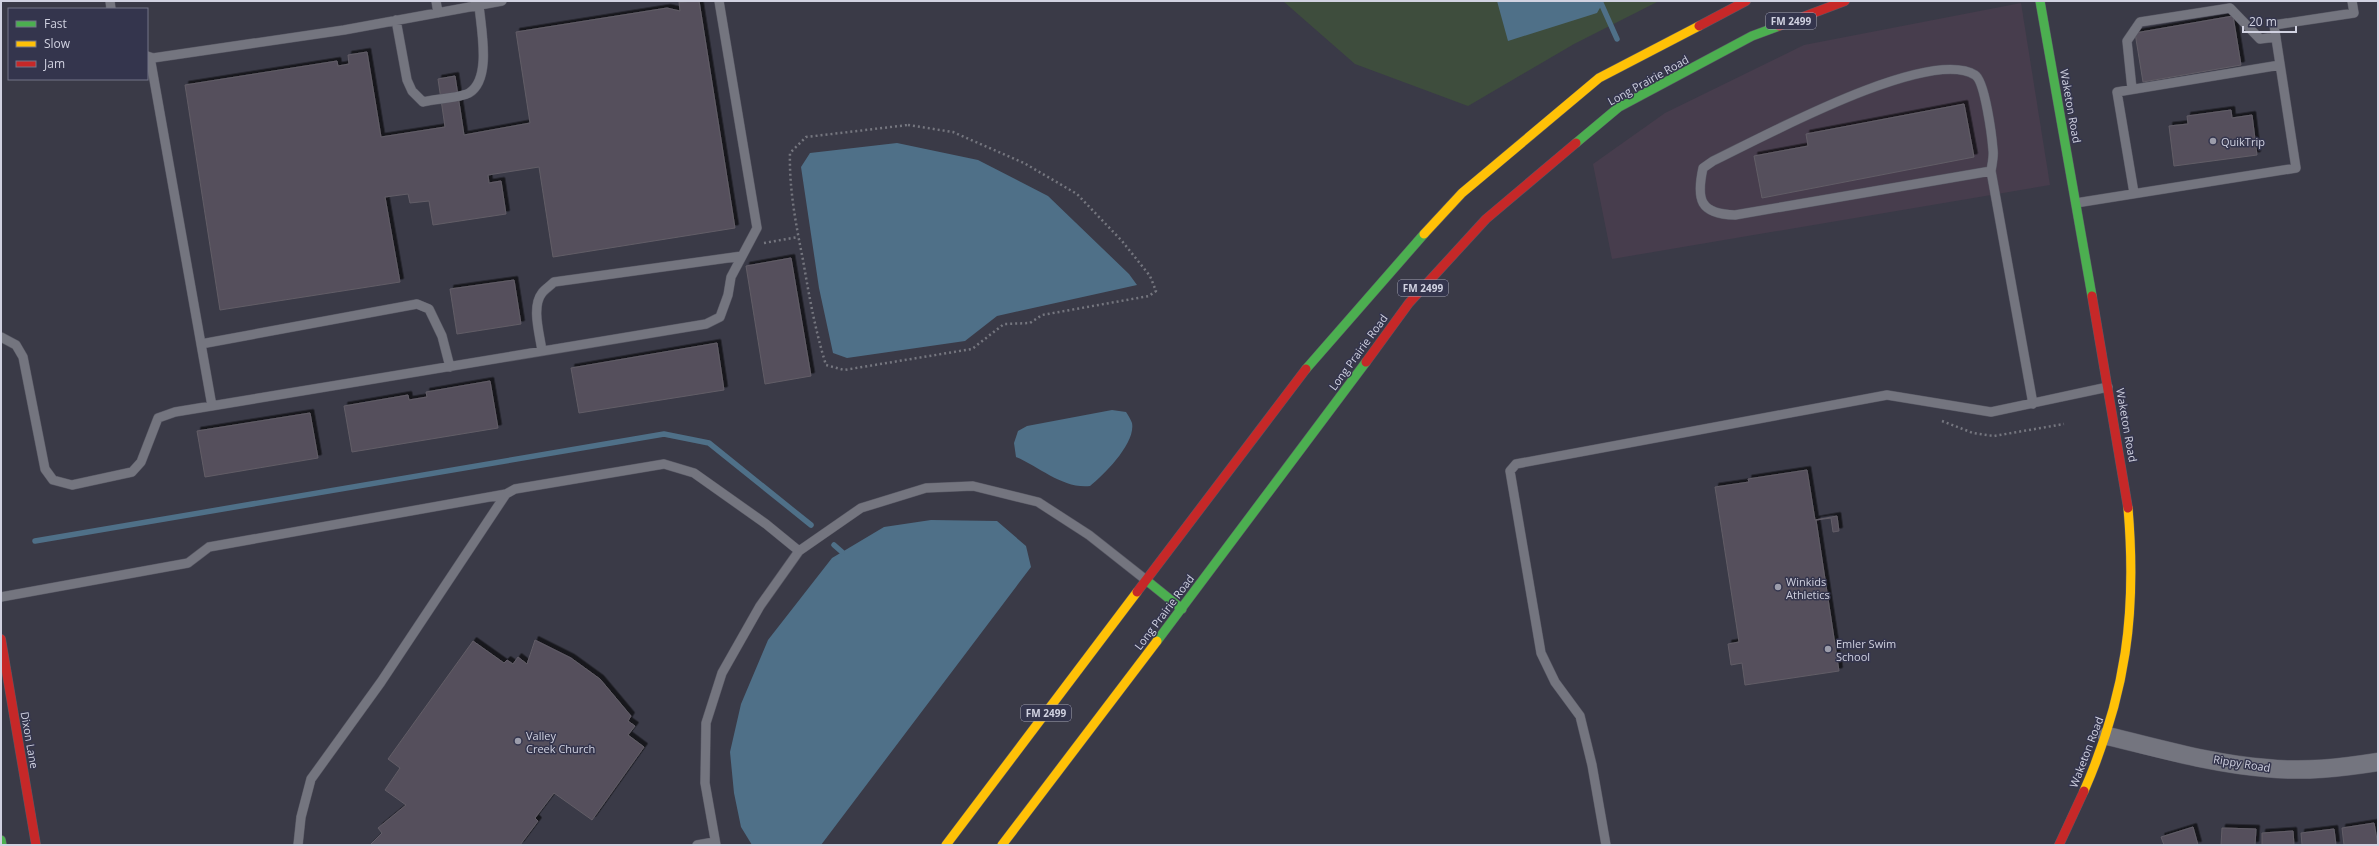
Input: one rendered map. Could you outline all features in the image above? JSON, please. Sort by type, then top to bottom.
[{"type":"main road","name":"FM 2499","points":[[946,845],[1310,364],[1382,281],[1462,193],[1599,78],[1746,1]]},
{"type":"main road","name":"Long Prairie Road","points":[[1002,845],[1182,609],[1409,303],[1486,219],[1618,107],[1752,36],[1845,1]]},
{"type":"main road","name":"Waketon Road","points":[[2040,1],[2127,497],[2132,575],[2128,651],[2107,736],[2094,770],[2059,845]]},
{"type":"main road","points":[[1146,580],[1182,609]]},
{"type":"main road","name":"Dixon Lane","points":[[1,639],[36,845]]},
{"type":"main road","points":[[1,840],[2,845]]},
{"type":"street","name":"Rippy Road","points":[[2107,736],[2234,764],[2266,768],[2328,769],[2378,762]]},
{"type":"lane","points":[[436,1],[438,13]]},
{"type":"lane","points":[[212,406],[148,56],[322,33],[502,1]]},
{"type":"lane","points":[[1,337],[16,344],[23,357],[45,469],[53,480],[72,485],[132,472],[141,462],[158,418],[175,412],[706,324],[720,318],[728,295],[731,277],[757,228],[719,1]]},
{"type":"lane","points":[[2076,203],[2296,168],[2274,25],[2354,13],[2352,1]]},
{"type":"lane","points":[[396,20],[407,80],[412,91],[423,102],[468,93],[479,82],[484,70],[479,5]]},
{"type":"lane","points":[[2132,90],[2127,40],[2140,22],[2230,8],[2260,39],[2276,37]]},
{"type":"lane","points":[[2134,193],[2117,92],[2280,65]]},
{"type":"lane","points":[[1991,171],[1735,215],[1717,215],[1707,209],[1700,196],[1700,182],[1703,168],[1713,161],[1862,90],[1928,72],[1962,68],[1977,75],[1982,86],[1994,151],[1991,171],[2033,404]]},
{"type":"lane","points":[[542,351],[538,319],[538,303],[542,294],[554,282],[742,256]]},
{"type":"lane","points":[[201,344],[417,304],[430,309],[442,336],[450,366]]},
{"type":"lane","points":[[1606,845],[1592,765],[1580,716],[1555,682],[1541,653],[1510,471],[1516,464],[1887,395],[1991,412],[2108,387]]},
{"type":"lane","points":[[1,597],[188,563],[209,547],[506,494],[515,489],[664,464],[694,474],[750,512],[799,551]]},
{"type":"lane","points":[[696,845],[715,843],[705,783],[706,724],[722,673],[760,606],[799,551],[861,508],[926,488],[973,486],[1038,502],[1088,535],[1146,580]]},
{"type":"lane","points":[[298,845],[301,817],[312,779],[381,682],[506,494]]},
{"type":"path","points":[[908,125],[931,128],[953,132],[1024,163],[1077,194],[1122,241],[1150,276],[1156,291],[1149,296],[1042,315],[1030,324],[1004,324],[972,349],[844,370],[826,365],[816,333],[798,237],[789,175],[790,153],[806,137],[908,125]]},
{"type":"path","points":[[748,246],[798,237]]},
{"type":"path","points":[[1942,421],[1972,432],[1994,436],[2064,424]]},
{"type":"shaded area","points":[[2021,3],[2050,185],[1612,259],[1593,164],[1665,113],[1804,45]]},
{"type":"green space","points":[[1283,1],[1659,1],[1574,44],[1468,106],[1355,64]]},
{"type":"water","points":[[1497,1],[1604,1],[1597,13],[1508,41]]},
{"type":"water","points":[[897,143],[978,160],[1048,196],[1129,274],[1137,285],[997,316],[965,341],[847,358],[833,353],[819,288],[801,167],[810,153]]},
{"type":"water","points":[[1112,410],[1126,412],[1132,423],[1132,431],[1129,440],[1118,458],[1090,486],[1080,486],[1061,481],[1016,457],[1014,443],[1018,431],[1027,426]]},
{"type":"water","points":[[931,520],[997,521],[1026,546],[1031,567],[821,845],[752,845],[741,827],[734,793],[730,752],[741,704],[768,640],[832,558],[884,527]]},
{"type":"building","points":[[699,1],[735,228],[553,257],[539,167],[488,175],[489,183],[501,181],[506,214],[433,225],[429,201],[410,203],[408,194],[385,197],[400,282],[220,310],[185,85],[337,61],[338,66],[349,64],[348,55],[367,52],[381,137],[445,127],[438,79],[455,76],[464,135],[530,123],[516,32],[667,8],[680,11],[679,2]]},
{"type":"building","points":[[2233,16],[2241,65],[2143,82],[2135,33]]},
{"type":"building","points":[[1964,104],[1974,157],[1762,198],[1754,156],[1808,146],[1806,134]]},
{"type":"building","name":"QuikTrip","points":[[2231,110],[2232,118],[2252,115],[2257,155],[2174,166],[2169,126],[2188,124],[2187,116]]},
{"type":"building","points":[[791,258],[811,376],[765,384],[746,266]]},
{"type":"building","points":[[514,280],[521,324],[457,334],[450,289]]},
{"type":"building","points":[[717,343],[724,390],[579,413],[571,368]]},
{"type":"building","points":[[490,381],[498,428],[352,452],[344,406],[408,395],[409,400],[427,397],[426,392]]},
{"type":"building","points":[[310,413],[318,458],[205,477],[197,431]]},
{"type":"building","name":"Winkids Athletics","points":[[1807,470],[1815,520],[1837,516],[1839,531],[1833,532],[1831,518],[1816,520],[1839,671],[1745,685],[1742,663],[1731,665],[1728,644],[1739,642],[1715,487],[1749,482],[1748,479]]},
{"type":"building","name":"Valley Creek Church","points":[[535,640],[571,658],[600,679],[631,716],[628,721],[635,726],[628,735],[644,747],[592,820],[554,793],[535,818],[538,821],[520,845],[370,845],[382,833],[378,828],[406,805],[385,790],[400,768],[388,759],[473,641],[504,663],[507,660],[513,664],[518,657],[527,664]]},
{"type":"building","points":[[2374,823],[2378,845],[2344,845],[2342,828]]},
{"type":"building","points":[[2193,827],[2198,845],[2164,845],[2161,837]]},
{"type":"building","points":[[2222,828],[2256,829],[2255,845],[2221,845]]},
{"type":"building","points":[[2334,829],[2336,845],[2302,845],[2301,833]]},
{"type":"building","points":[[2293,831],[2294,845],[2262,845],[2262,833]]},
{"type":"waterway","points":[[1600,1],[1617,39]]},
{"type":"waterway","points":[[35,541],[664,434],[709,443],[811,525]]},
{"type":"waterway","points":[[834,545],[842,552]]},
{"type":"traffic: fast","points":[[2040,1],[2092,296]]},
{"type":"traffic: fast","points":[[1576,143],[1619,107],[1752,36],[1779,26]]},
{"type":"traffic: fast","points":[[1306,369],[1424,234]]},
{"type":"traffic: fast","points":[[1157,641],[1366,362]]},
{"type":"traffic: fast","points":[[1146,580],[1182,609]]},
{"type":"traffic: fast","points":[[1,840],[2,845]]},
{"type":"traffic: slow","points":[[1424,234],[1462,193],[1599,78],[1699,26]]},
{"type":"traffic: slow","points":[[2084,791],[2110,721],[2119,687],[2125,653],[2131,583],[2128,508]]},
{"type":"traffic: slow","points":[[946,845],[1137,592]]},
{"type":"traffic: slow","points":[[1002,845],[1157,641]]},
{"type":"traffic: jam","points":[[1699,26],[1746,1]]},
{"type":"traffic: jam","points":[[1779,26],[1845,1]]},
{"type":"traffic: jam","points":[[1366,362],[1409,303],[1486,219],[1576,143]]},
{"type":"traffic: jam","points":[[2092,296],[2128,508]]},
{"type":"traffic: jam","points":[[1137,592],[1306,369]]},
{"type":"traffic: jam","points":[[1,639],[36,845]]},
{"type":"traffic: jam","points":[[2059,845],[2084,791]]},
{"type":"place","name":"QuikTrip","points":[[2213,141]]},
{"type":"place","name":"Winkids Athletics","points":[[1778,587]]},
{"type":"place","name":"Emler Swim School","points":[[1828,649]]},
{"type":"place","name":"Valley Creek Church","points":[[518,741]]}]
